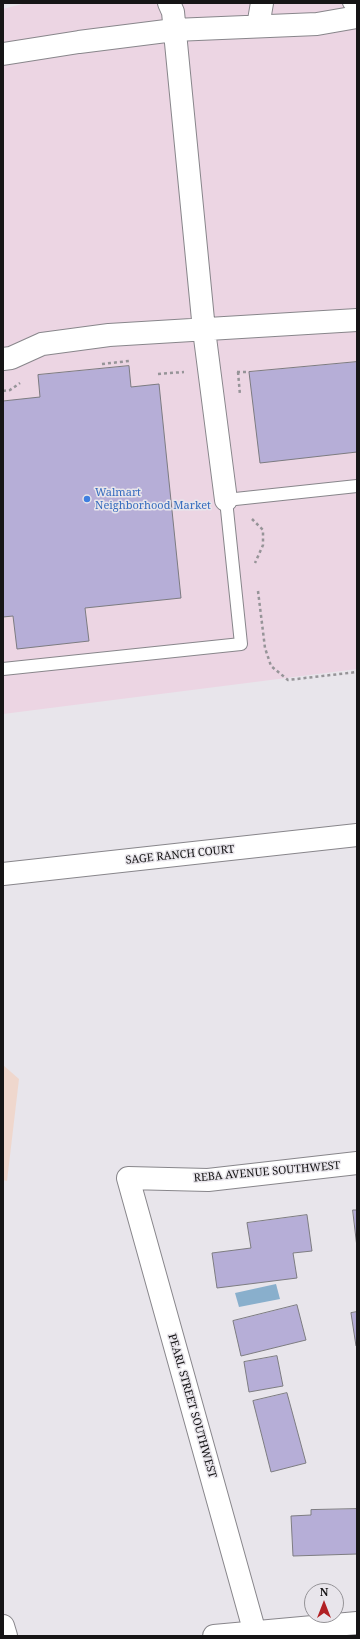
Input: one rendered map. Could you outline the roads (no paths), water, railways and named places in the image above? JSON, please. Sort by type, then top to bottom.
[{"type":"street","points":[[169,3],[172,12],[174,30],[204,330],[226,500]]},
{"type":"street","points":[[258,26],[262,3]]},
{"type":"street","points":[[3,54],[79,42],[174,30],[317,24],[357,17]]},
{"type":"street","points":[[3,359],[11,358],[42,344],[109,335],[357,320]]},
{"type":"street","name":"SAGE RANCH COURT","points":[[3,874],[357,835]]},
{"type":"street","name":"REBA AVENUE SOUTHWEST","points":[[128,1178],[208,1180],[357,1163]]},
{"type":"street","name":"PEARL STREET SOUTHWEST","points":[[128,1178],[255,1633]]},
{"type":"street","points":[[214,1636],[357,1623]]},
{"type":"street","points":[[3,1626],[6,1636]]},
{"type":"lane","points":[[350,3],[357,14]]},
{"type":"lane","points":[[3,669],[241,644],[226,500],[357,486]]},
{"type":"water","points":[[276,1284],[280,1299],[239,1307],[235,1293]]},
{"type":"place","name":"Walmart Neighborhood Market","points":[[87,499]]}]
